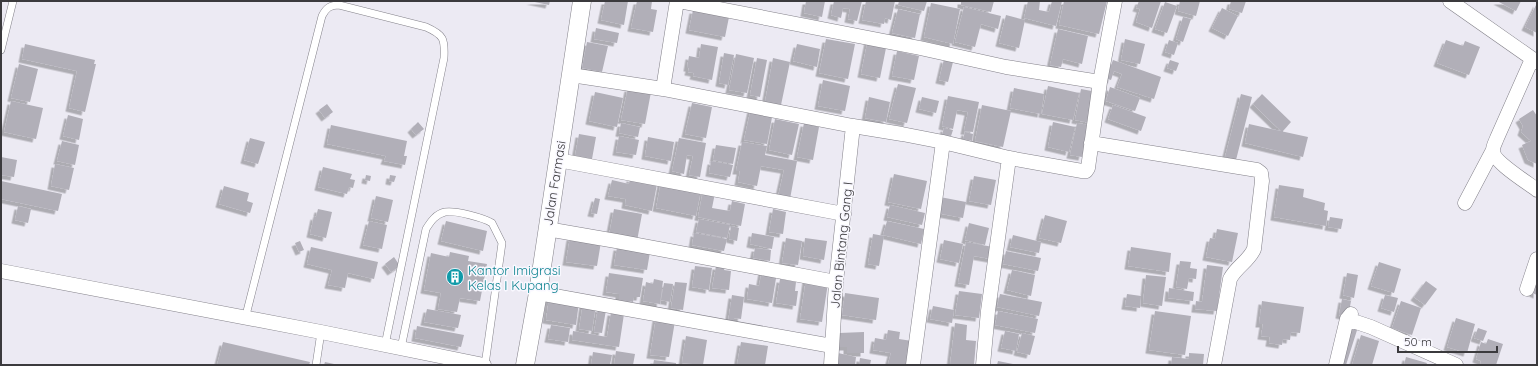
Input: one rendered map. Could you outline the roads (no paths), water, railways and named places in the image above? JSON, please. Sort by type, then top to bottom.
[{"type":"street","name":"Jalan Farmasi","points":[[525,365],[538,293],[582,1]]},
{"type":"street","points":[[663,89],[678,1],[920,48],[1006,67],[1100,82]]},
{"type":"street","points":[[571,75],[663,89],[943,142],[1009,158],[1086,171],[1088,168],[1100,82],[1114,1]]},
{"type":"street","points":[[1450,1],[1535,61],[1497,138],[1493,150],[1465,203]]},
{"type":"street","name":"Jalan Bintang Gang I","points":[[831,365],[836,282],[853,126]]},
{"type":"street","points":[[913,365],[943,142]]},
{"type":"street","points":[[1091,143],[1257,170],[1263,176],[1254,249],[1251,256],[1234,272],[1230,279],[1214,365]]},
{"type":"street","points":[[1493,150],[1494,155],[1506,167],[1537,190]]},
{"type":"street","points":[[983,365],[988,311],[1009,158]]},
{"type":"street","points":[[558,160],[844,214]]},
{"type":"street","points":[[547,229],[836,282]]},
{"type":"street","points":[[1527,289],[1536,263]]},
{"type":"street","points":[[1,271],[245,319],[321,332],[484,365]]},
{"type":"street","points":[[538,293],[832,346]]},
{"type":"street","points":[[1336,365],[1349,317],[1442,362],[1456,365]]},
{"type":"lane","points":[[1,50],[13,1]]},
{"type":"lane","points":[[245,319],[322,16],[324,11],[329,6],[339,4],[426,27],[436,31],[442,37],[444,42],[444,58],[385,345]]},
{"type":"lane","points":[[401,348],[426,228],[430,221],[436,216],[446,212],[474,216],[492,223],[502,243],[484,365]]},
{"type":"lane","points":[[316,365],[321,332]]},
{"type":"place","name":"Kantor Imigrasi Kelas I Kupang","points":[[455,277]]}]
